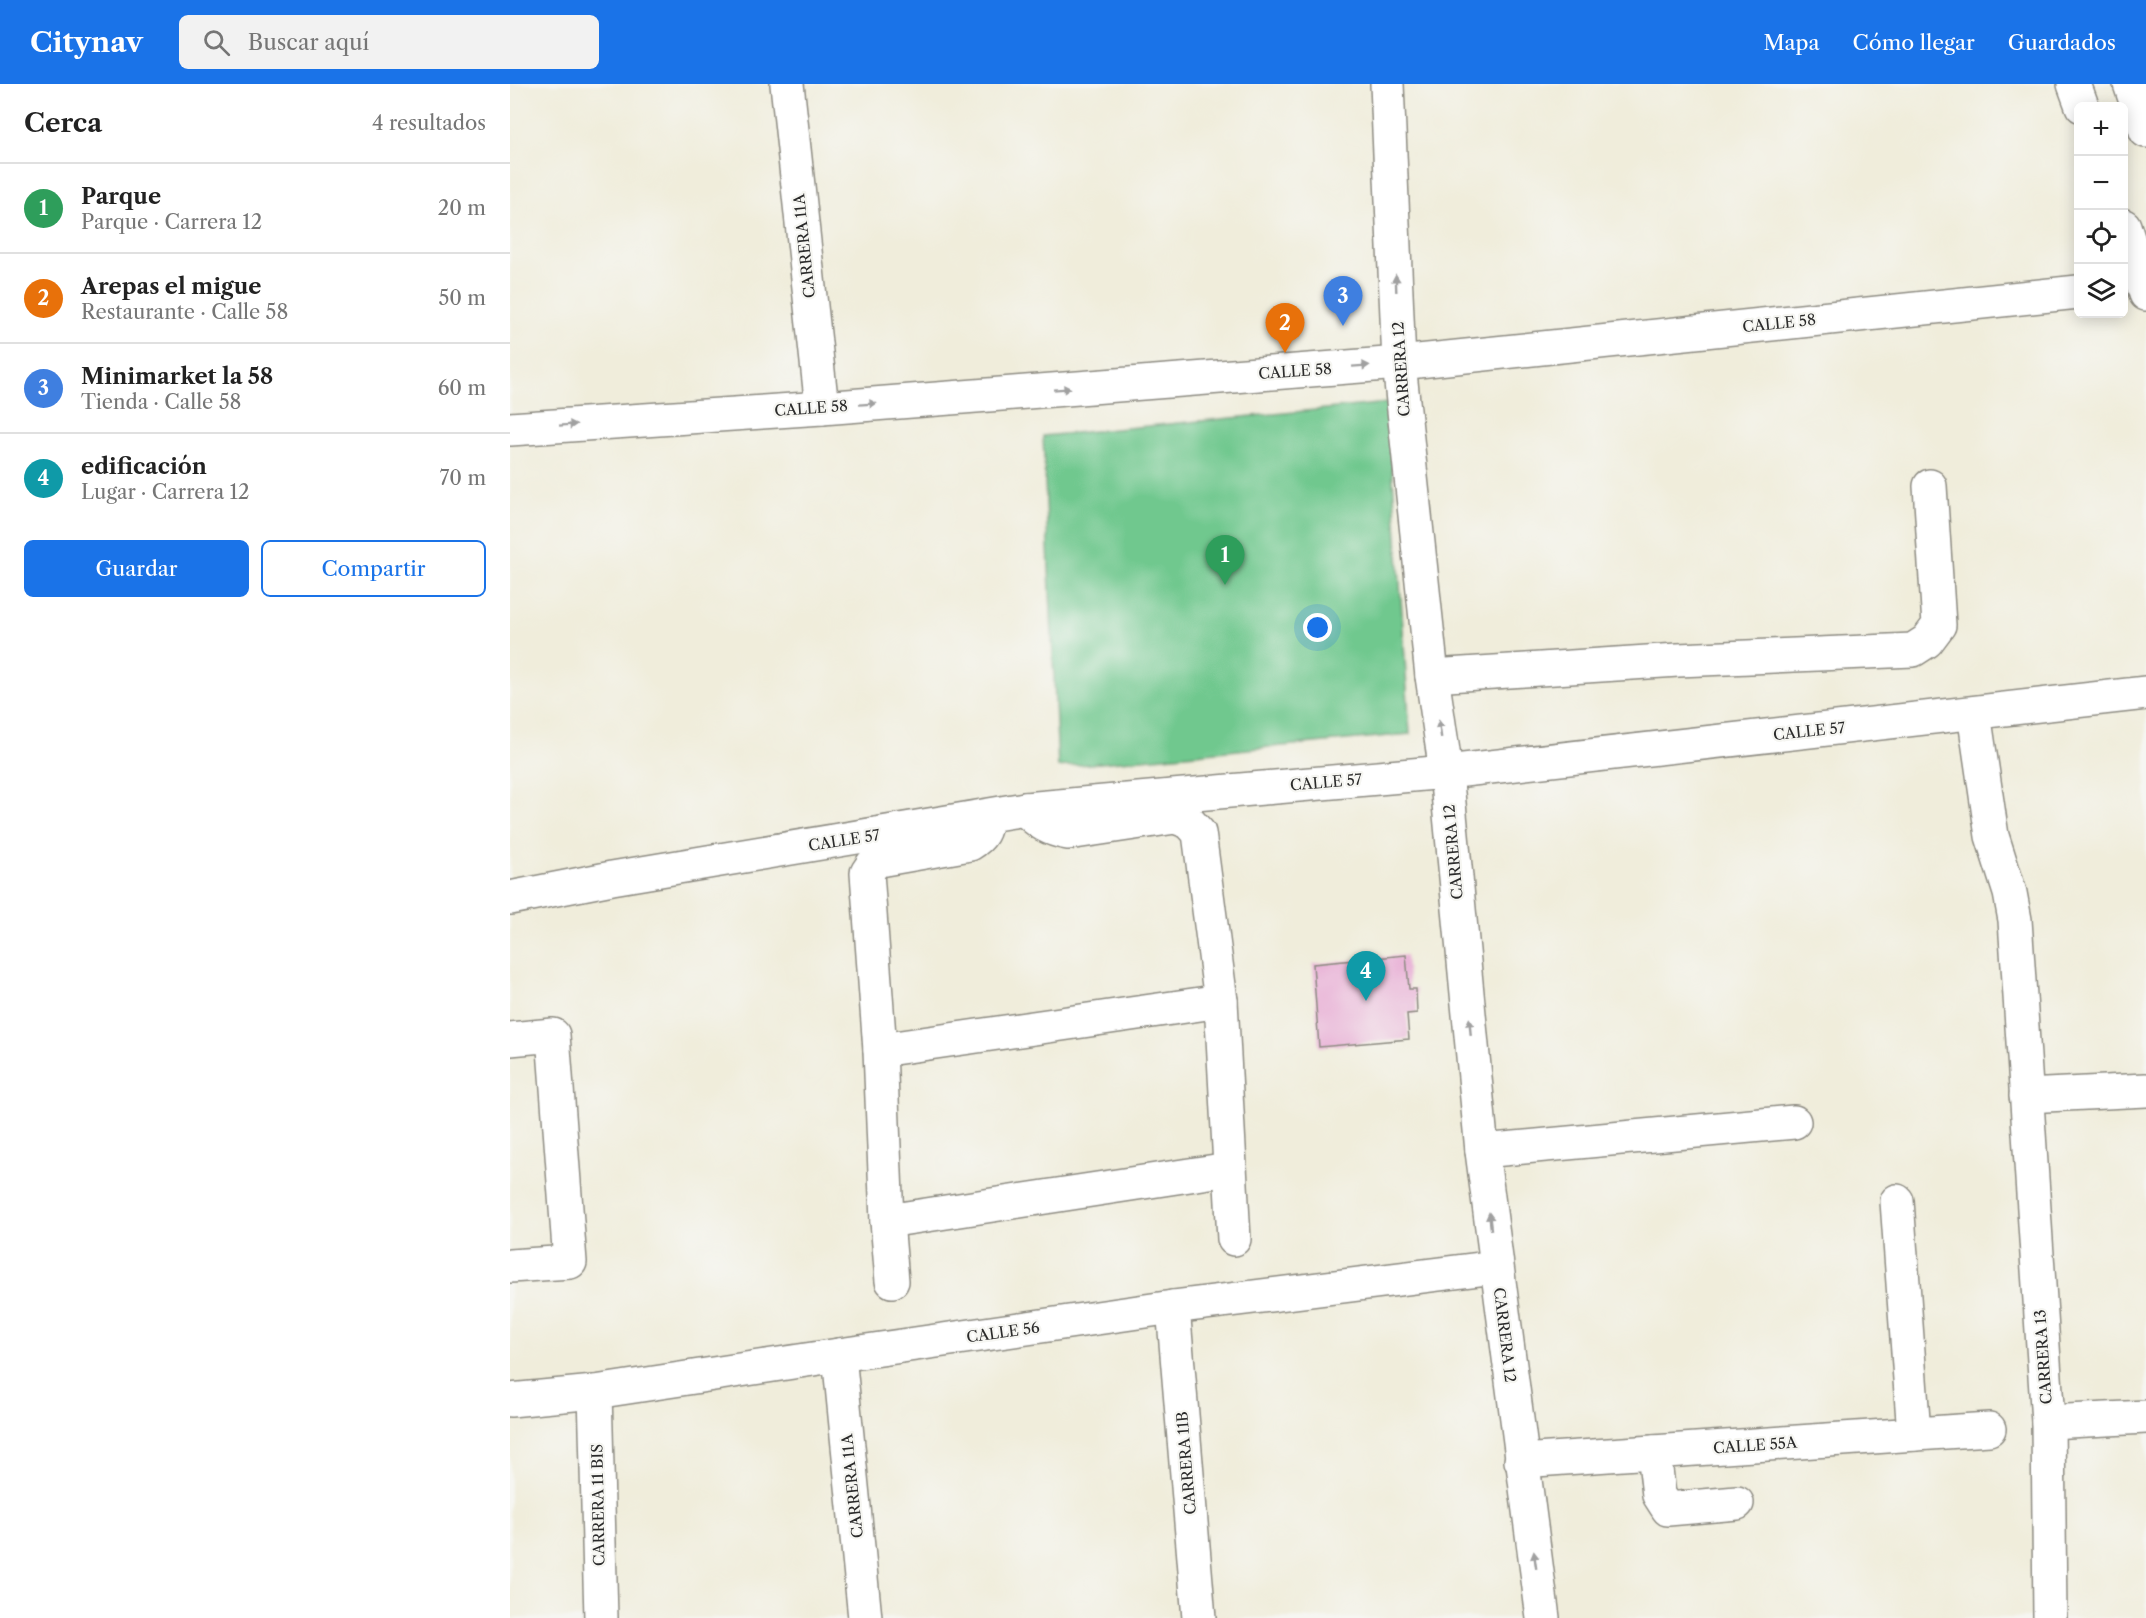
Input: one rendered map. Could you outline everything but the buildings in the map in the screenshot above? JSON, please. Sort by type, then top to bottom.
[{"type":"street","name":"CARRERA 11A","points":[[787,84],[822,408]]},
{"type":"street","name":"CARRERA 12","points":[[1388,84],[1399,363],[1432,676],[1446,772],[1482,1151],[1543,1618]]},
{"type":"street","points":[[2074,84],[2081,102]]},
{"type":"street","points":[[2130,84],[2146,131]]},
{"type":"street","points":[[2128,242],[2140,288]]},
{"type":"street","name":"CALLE 58","points":[[510,429],[822,408],[1399,363],[2074,293]]},
{"type":"street","points":[[1432,676],[1678,660],[1913,650],[1927,641],[1939,625],[1930,486]]},
{"type":"street","name":"CALLE 57","points":[[510,898],[612,878],[1025,809],[1446,772],[2146,693]]},
{"type":"street","name":"CARRERA 13","points":[[1974,713],[1992,836],[2010,893],[2015,920],[2048,1422],[2050,1618]]},
{"type":"street","points":[[1025,809],[1034,819],[1051,830],[1068,834],[1175,817],[1189,822],[1199,833],[1221,1001],[1234,1239]]},
{"type":"street","points":[[892,1281],[887,1221],[880,1050],[867,873],[879,860],[970,844],[981,837],[986,817]]},
{"type":"street","points":[[880,1050],[1221,1001]]},
{"type":"street","points":[[510,1039],[553,1035],[570,1262],[510,1266]]},
{"type":"street","points":[[2026,1096],[2146,1090]]},
{"type":"street","points":[[1482,1151],[1794,1122]]},
{"type":"street","points":[[887,1221],[1229,1169]]},
{"type":"street","points":[[1897,1201],[1914,1434]]},
{"type":"street","name":"CALLE 56","points":[[510,1400],[596,1392],[1173,1307],[1496,1267]]},
{"type":"street","name":"CARRERA 11B","points":[[1173,1307],[1199,1618]]},
{"type":"street","name":"CARRERA 11A","points":[[839,1355],[865,1618]]},
{"type":"street","name":"CARRERA 11 BIS","points":[[596,1392],[601,1618]]},
{"type":"street","points":[[2048,1422],[2146,1417]]},
{"type":"street","name":"CALLE 55A","points":[[1521,1461],[1989,1429]]},
{"type":"street","points":[[1654,1452],[1659,1495],[1668,1509],[1737,1503]]},
{"type":"green space","points":[[1388,403],[1410,734],[1058,767],[1043,436]]},
{"type":"place","name":"Minimarket la 58","points":[[1343,326]]},
{"type":"place","name":"Arepas el migue","points":[[1285,353]]},
{"type":"place","name":"Parque","points":[[1225,585]]},
{"type":"place","name":"edificación","points":[[1366,1001]]}]
